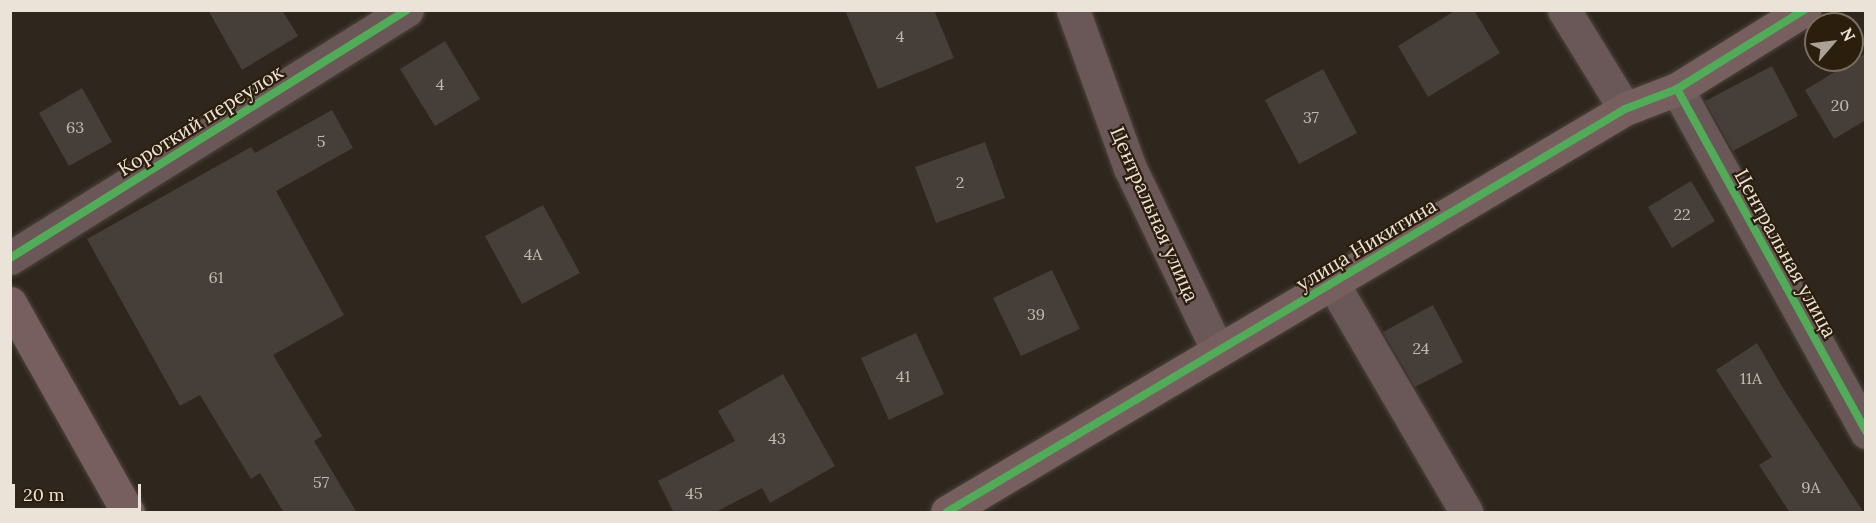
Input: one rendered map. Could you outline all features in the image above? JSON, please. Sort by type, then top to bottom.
[{"type":"street","name":"Короткий переулок","points":[[10,258],[407,10]]},
{"type":"street","name":"Центральная улица","points":[[1073,10],[1130,168],[1217,349]]},
{"type":"street","points":[[1564,10],[1625,109]]},
{"type":"street","name":"улица Никитина","points":[[947,513],[1217,349],[1333,284],[1625,109],[1677,89],[1804,10]]},
{"type":"street","name":"Центральная улица","points":[[1677,89],[1866,432]]},
{"type":"street","points":[[1333,284],[1467,513]]},
{"type":"street","points":[[10,303],[128,513]]},
{"type":"building","points":[[208,10],[282,10],[298,36],[242,70]]},
{"type":"building","points":[[845,10],[934,10],[954,58],[878,89]]},
{"type":"building","points":[[1456,10],[1474,10],[1500,53],[1428,97],[1398,46]]},
{"type":"building","points":[[445,41],[480,99],[435,126],[400,69]]},
{"type":"building","points":[[1866,53],[1866,120],[1834,139],[1805,90],[1835,72],[1864,72],[1864,54]]},
{"type":"building","points":[[1772,66],[1798,116],[1733,151],[1705,101]]},
{"type":"building","points":[[1323,69],[1357,133],[1299,164],[1265,100]]},
{"type":"building","points":[[82,88],[112,142],[69,166],[39,113]]},
{"type":"building","points":[[332,110],[353,148],[276,191],[344,315],[273,355],[322,436],[314,441],[357,513],[284,513],[260,473],[251,479],[200,395],[180,406],[87,239],[251,147],[255,153]]},
{"type":"building","points":[[985,142],[1005,198],[936,223],[915,167]]},
{"type":"building","points":[[1691,181],[1715,221],[1672,248],[1648,207]]},
{"type":"building","points":[[543,205],[580,273],[522,304],[485,236]]},
{"type":"building","points":[[1052,270],[1080,329],[1021,356],[993,298]]},
{"type":"building","points":[[1433,305],[1463,362],[1415,387],[1383,332]]},
{"type":"building","points":[[916,333],[944,394],[889,420],[861,358]]},
{"type":"building","points":[[1757,343],[1783,388],[1864,513],[1790,513],[1759,465],[1772,457],[1716,370]]},
{"type":"building","points":[[783,374],[835,466],[770,503],[762,488],[714,513],[674,513],[658,481],[735,441],[718,411]]},
{"type":"cycle path","points":[[10,258],[407,10]]},
{"type":"cycle path","points":[[947,512],[1625,109],[1677,89],[1804,10]]},
{"type":"cycle path","points":[[1677,89],[1866,432]]}]
